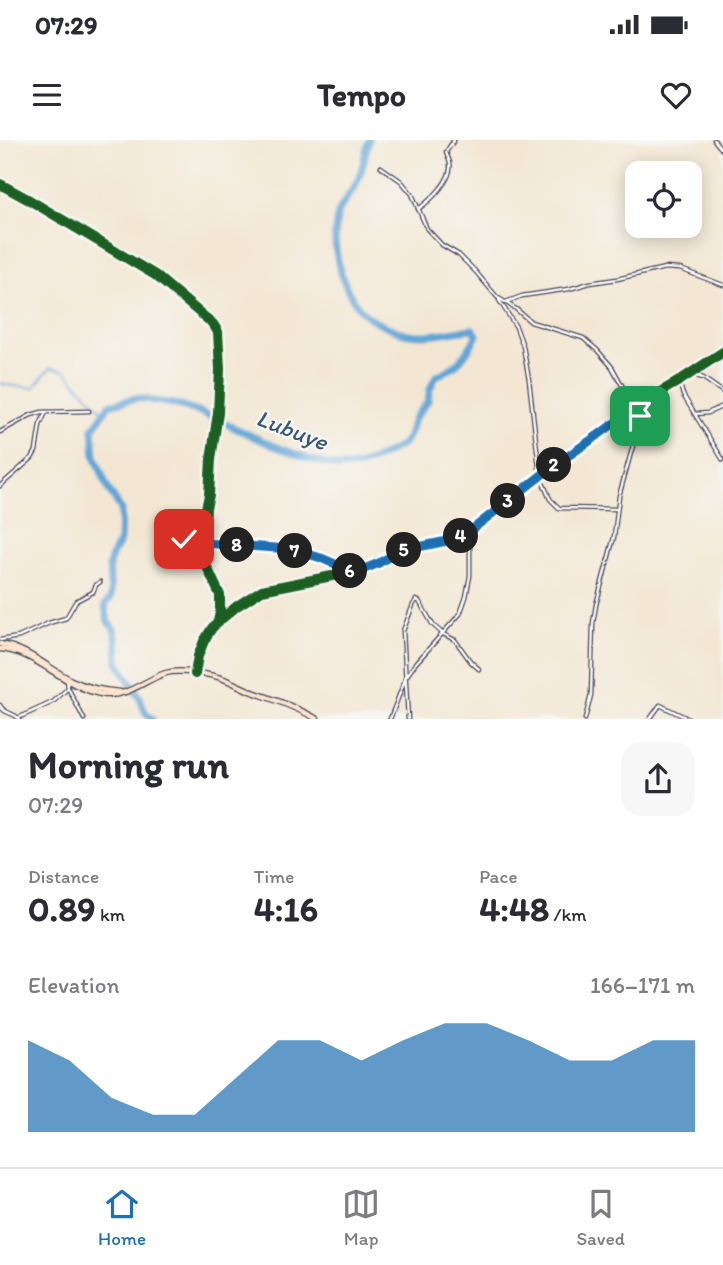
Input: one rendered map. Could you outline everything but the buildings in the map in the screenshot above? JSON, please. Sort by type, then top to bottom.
[{"type":"street","points":[[418,209],[437,193],[444,182],[450,168],[446,152],[454,140]]},
{"type":"street","points":[[714,140],[723,150]]},
{"type":"street","points":[[382,167],[401,181],[412,194],[427,229],[442,245],[475,271],[498,297],[516,327],[523,346],[529,380],[540,476],[550,499],[559,508],[617,509]]},
{"type":"street","points":[[0,184],[155,275],[213,324],[218,332],[218,413],[209,495],[205,508],[204,543],[206,565],[220,595],[218,622]]},
{"type":"street","points":[[505,302],[522,296],[569,289],[665,268],[680,269],[723,285]]},
{"type":"street","points":[[498,297],[531,322],[583,338],[612,367],[634,407]]},
{"type":"street","points":[[195,674],[204,641],[218,622],[262,590],[371,566],[399,551],[447,541],[470,531],[634,407],[723,352]]},
{"type":"street","points":[[690,374],[703,378],[723,392]]},
{"type":"street","points":[[680,381],[683,395],[723,460]]},
{"type":"street","points":[[584,719],[591,695],[593,623],[614,537],[617,509],[639,424],[640,404]]},
{"type":"street","points":[[695,414],[708,413],[723,406]]},
{"type":"street","points":[[0,486],[32,458],[46,411]]},
{"type":"street","points":[[0,432],[31,415],[46,411],[89,411]]},
{"type":"street","points":[[390,719],[406,677],[420,657],[460,614],[470,576],[470,531]]},
{"type":"street","points":[[184,539],[204,543],[291,549],[351,571]]},
{"type":"street","points":[[0,644],[66,618],[76,601],[93,592],[100,582]]},
{"type":"street","points":[[408,719],[403,631],[416,600],[433,625],[455,640],[471,662],[480,668]]},
{"type":"street","points":[[0,644],[20,650],[66,679],[102,690],[126,692],[175,671],[224,679],[317,719]]},
{"type":"street","points":[[66,679],[84,719]]},
{"type":"street","points":[[0,705],[4,711],[18,719],[53,702],[68,688]]},
{"type":"street","points":[[650,719],[660,705],[689,719]]},
{"type":"waterway","name":"Lubuye","points":[[152,719],[146,714],[118,662],[117,641],[114,629],[108,622],[105,605],[111,598],[109,565],[120,541],[121,509],[108,489],[95,456],[93,429],[109,405],[137,398],[174,404],[202,413],[309,459],[338,467],[358,466],[402,445],[409,435],[414,419],[428,401],[436,376],[451,369],[461,360],[477,335],[473,329],[425,335],[398,331],[365,314],[350,294],[339,267],[336,226],[338,214],[359,177],[369,140]]},
{"type":"waterway","points":[[0,383],[33,388],[50,368],[65,371],[104,412]]},
{"type":"cycle path","points":[[0,184],[155,275],[213,324],[218,332],[218,413],[206,508],[204,555],[220,595],[220,612],[218,622],[204,641],[195,674]]},
{"type":"cycle path","points":[[218,622],[262,590],[362,570],[399,551],[447,541],[470,531],[634,407],[723,352]]},
{"type":"route","points":[[184,539],[204,543],[291,549],[351,571],[362,570],[399,551],[447,541],[470,531],[552,467],[640,404],[640,416]]}]
